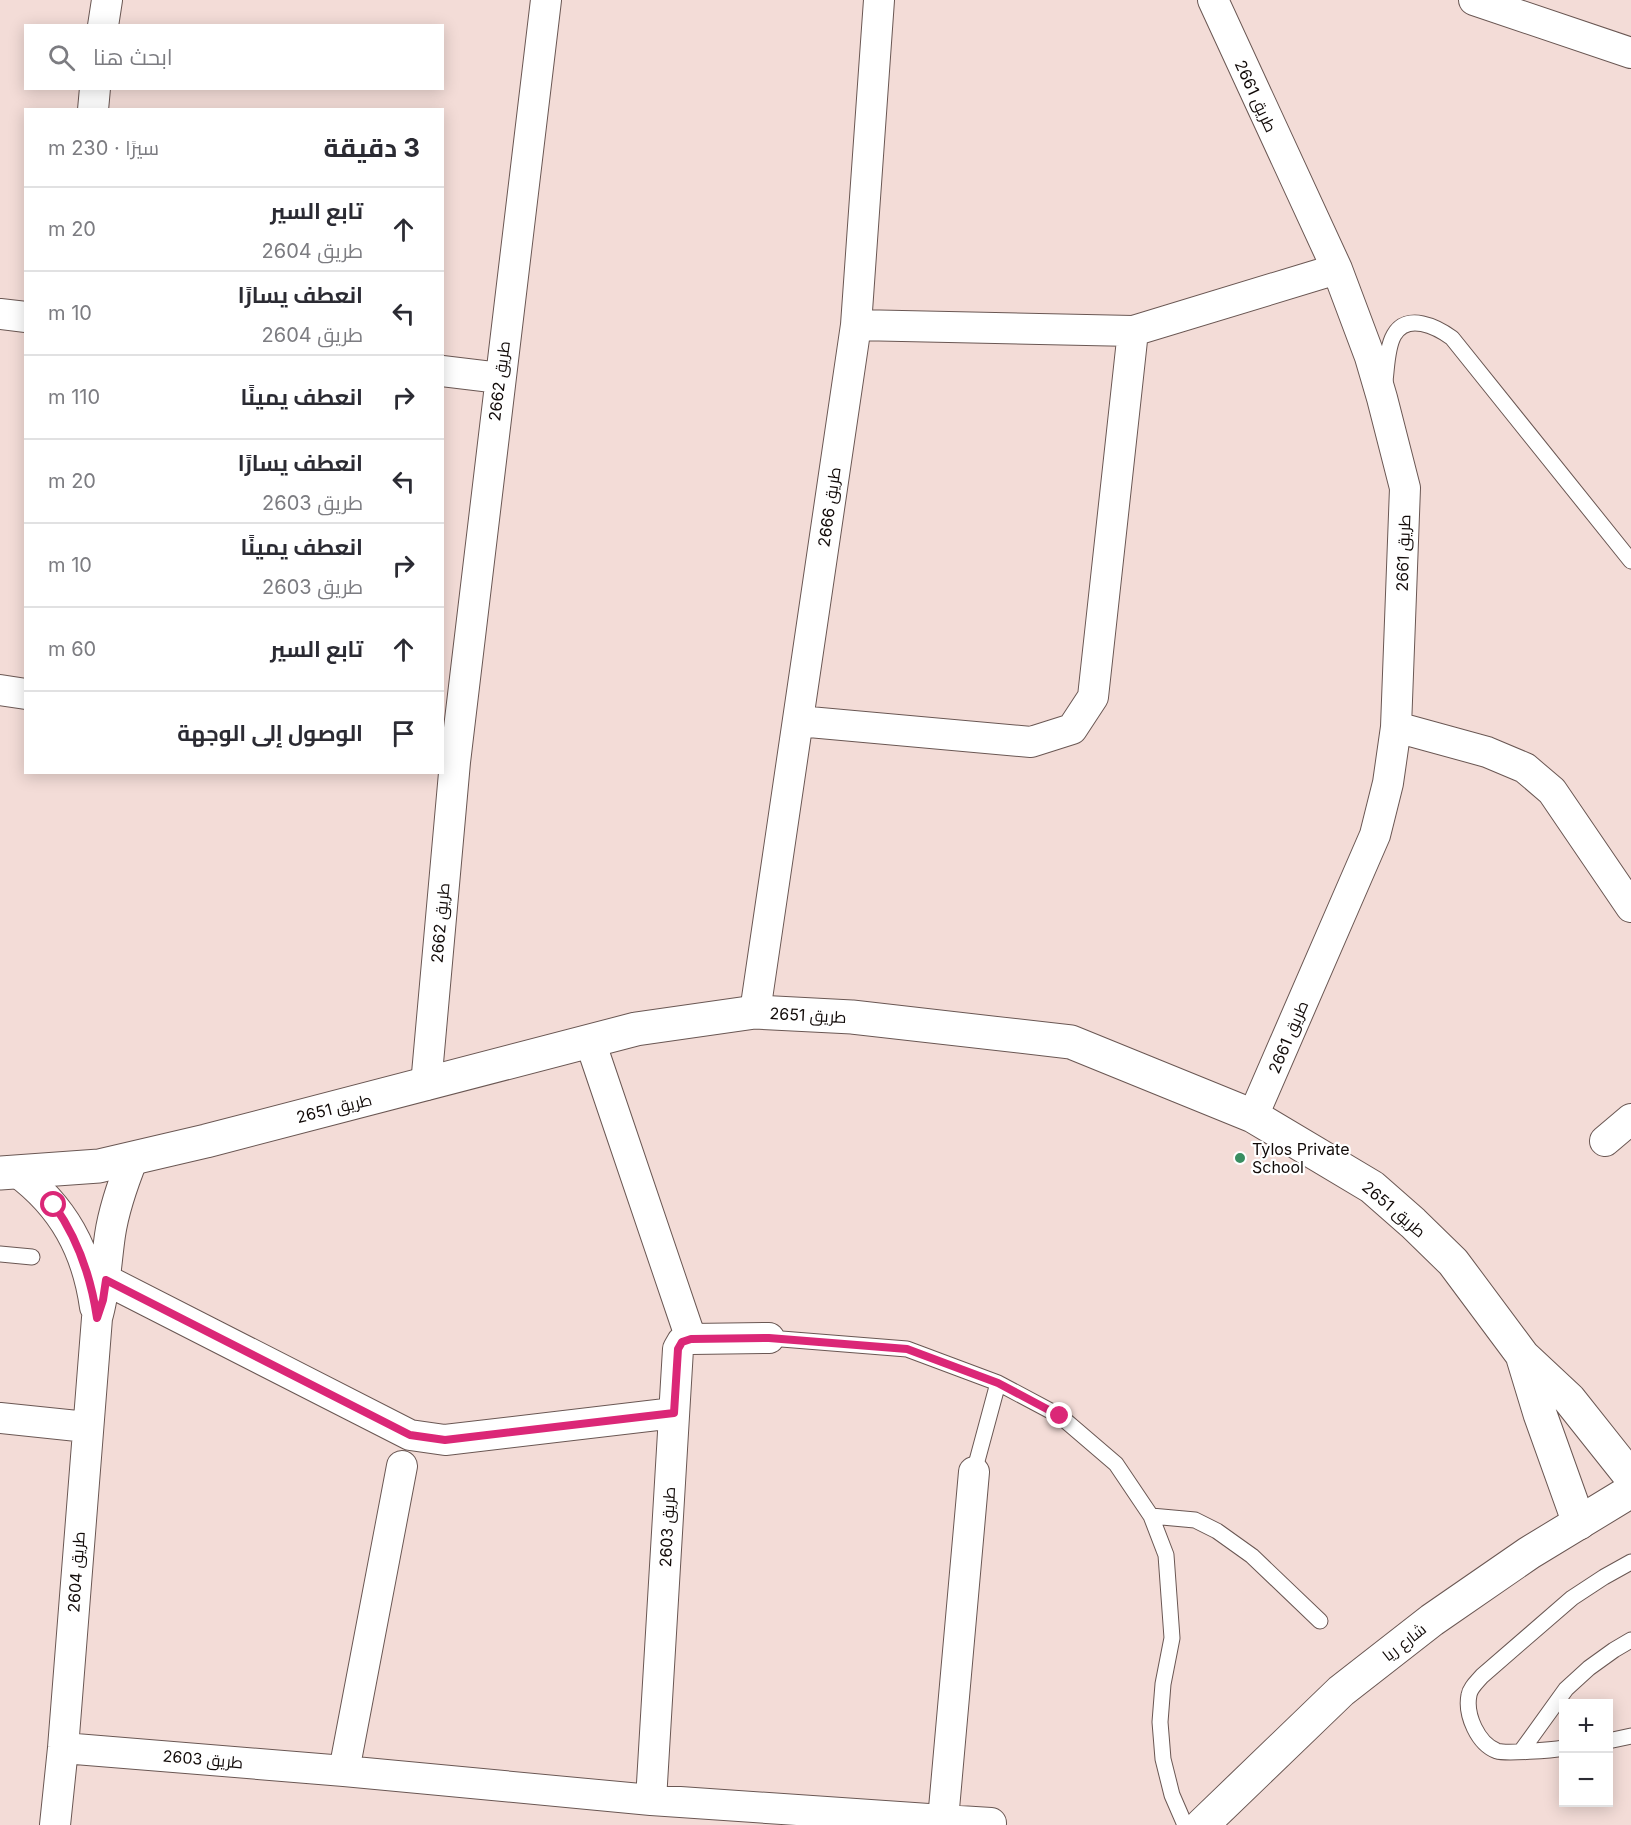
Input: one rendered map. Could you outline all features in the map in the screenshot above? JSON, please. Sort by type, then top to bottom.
[{"type":"street","points":[[104,24],[107,0]]},
{"type":"street","name":"طريق 2662","points":[[426,1084],[449,761],[500,378],[546,0]]},
{"type":"street","name":"طريق 2666","points":[[755,1012],[856,325],[879,0]]},
{"type":"street","name":"طريق 2661","points":[[1214,0],[1337,269],[1370,357],[1405,488],[1396,727],[1388,783],[1375,835],[1253,1116]]},
{"type":"street","points":[[1474,0],[1631,53]]},
{"type":"street","points":[[93,108],[95,90]]},
{"type":"street","points":[[856,325],[1133,331],[1337,269]]},
{"type":"street","points":[[0,314],[24,317]]},
{"type":"street","points":[[798,721],[1031,742],[1072,729],[1093,697],[1133,331]]},
{"type":"street","points":[[444,371],[500,378]]},
{"type":"street","points":[[0,690],[24,694]]},
{"type":"street","points":[[1396,727],[1487,752],[1525,768],[1552,791],[1631,907]]},
{"type":"street","name":"طريق 2651","points":[[9,1172],[99,1166],[636,1029],[755,1012],[852,1017],[1071,1042],[1253,1116],[1372,1187],[1452,1262],[1523,1356],[1569,1400],[1631,1477]]},
{"type":"street","points":[[590,1041],[691,1339],[769,1338]]},
{"type":"street","points":[[1605,1141],[1631,1119]]},
{"type":"street","name":"طريق 2604","points":[[55,1825],[97,1318],[103,1300],[115,1208],[134,1158]]},
{"type":"street","name":"طريق 2604","points":[[9,1172],[37,1187],[68,1225],[87,1271],[97,1318]]},
{"type":"street","points":[[106,1280],[410,1435],[445,1440],[674,1413]]},
{"type":"street","name":"طريق 2603","points":[[651,1800],[678,1349],[682,1342],[691,1339]]},
{"type":"street","name":"طريق 2651","points":[[1523,1356],[1540,1414],[1579,1523]]},
{"type":"street","points":[[0,1418],[87,1427]]},
{"type":"street","points":[[344,1771],[402,1466]]},
{"type":"street","points":[[943,1820],[974,1472]]},
{"type":"street","name":"شارع ريا","points":[[1202,1825],[1341,1691],[1432,1620],[1529,1553],[1631,1491]]},
{"type":"street","name":"طريق 2603","points":[[63,1748],[344,1771],[651,1800],[991,1823]]},
{"type":"lane","points":[[1382,398],[1389,350],[1395,333],[1408,323],[1438,328],[1452,338],[1631,561]]},
{"type":"lane","points":[[0,1254],[32,1257]]},
{"type":"lane","points":[[769,1338],[907,1349],[998,1383],[1060,1416],[1116,1464],[1151,1516],[1166,1555],[1172,1638],[1162,1693],[1160,1722],[1163,1759],[1172,1795],[1185,1825]]},
{"type":"lane","points":[[974,1472],[998,1383]]},
{"type":"lane","points":[[1151,1516],[1195,1520],[1217,1532],[1252,1556],[1320,1621]]},
{"type":"lane","points":[[1559,1748],[1498,1751],[1483,1742],[1472,1722],[1469,1695],[1482,1676],[1572,1598],[1631,1562]]},
{"type":"lane","points":[[1522,1750],[1566,1689],[1589,1668],[1631,1640]]},
{"type":"lane","points":[[1613,1740],[1631,1736]]},
{"type":"place","name":"Tylos Private School","points":[[1240,1158]]},
{"type":"route","points":[[54,1205],[68,1225],[87,1271],[97,1318],[106,1280],[410,1435],[445,1440],[674,1413],[678,1349],[682,1342],[691,1339],[769,1338],[907,1349],[998,1383],[1060,1416]]}]
